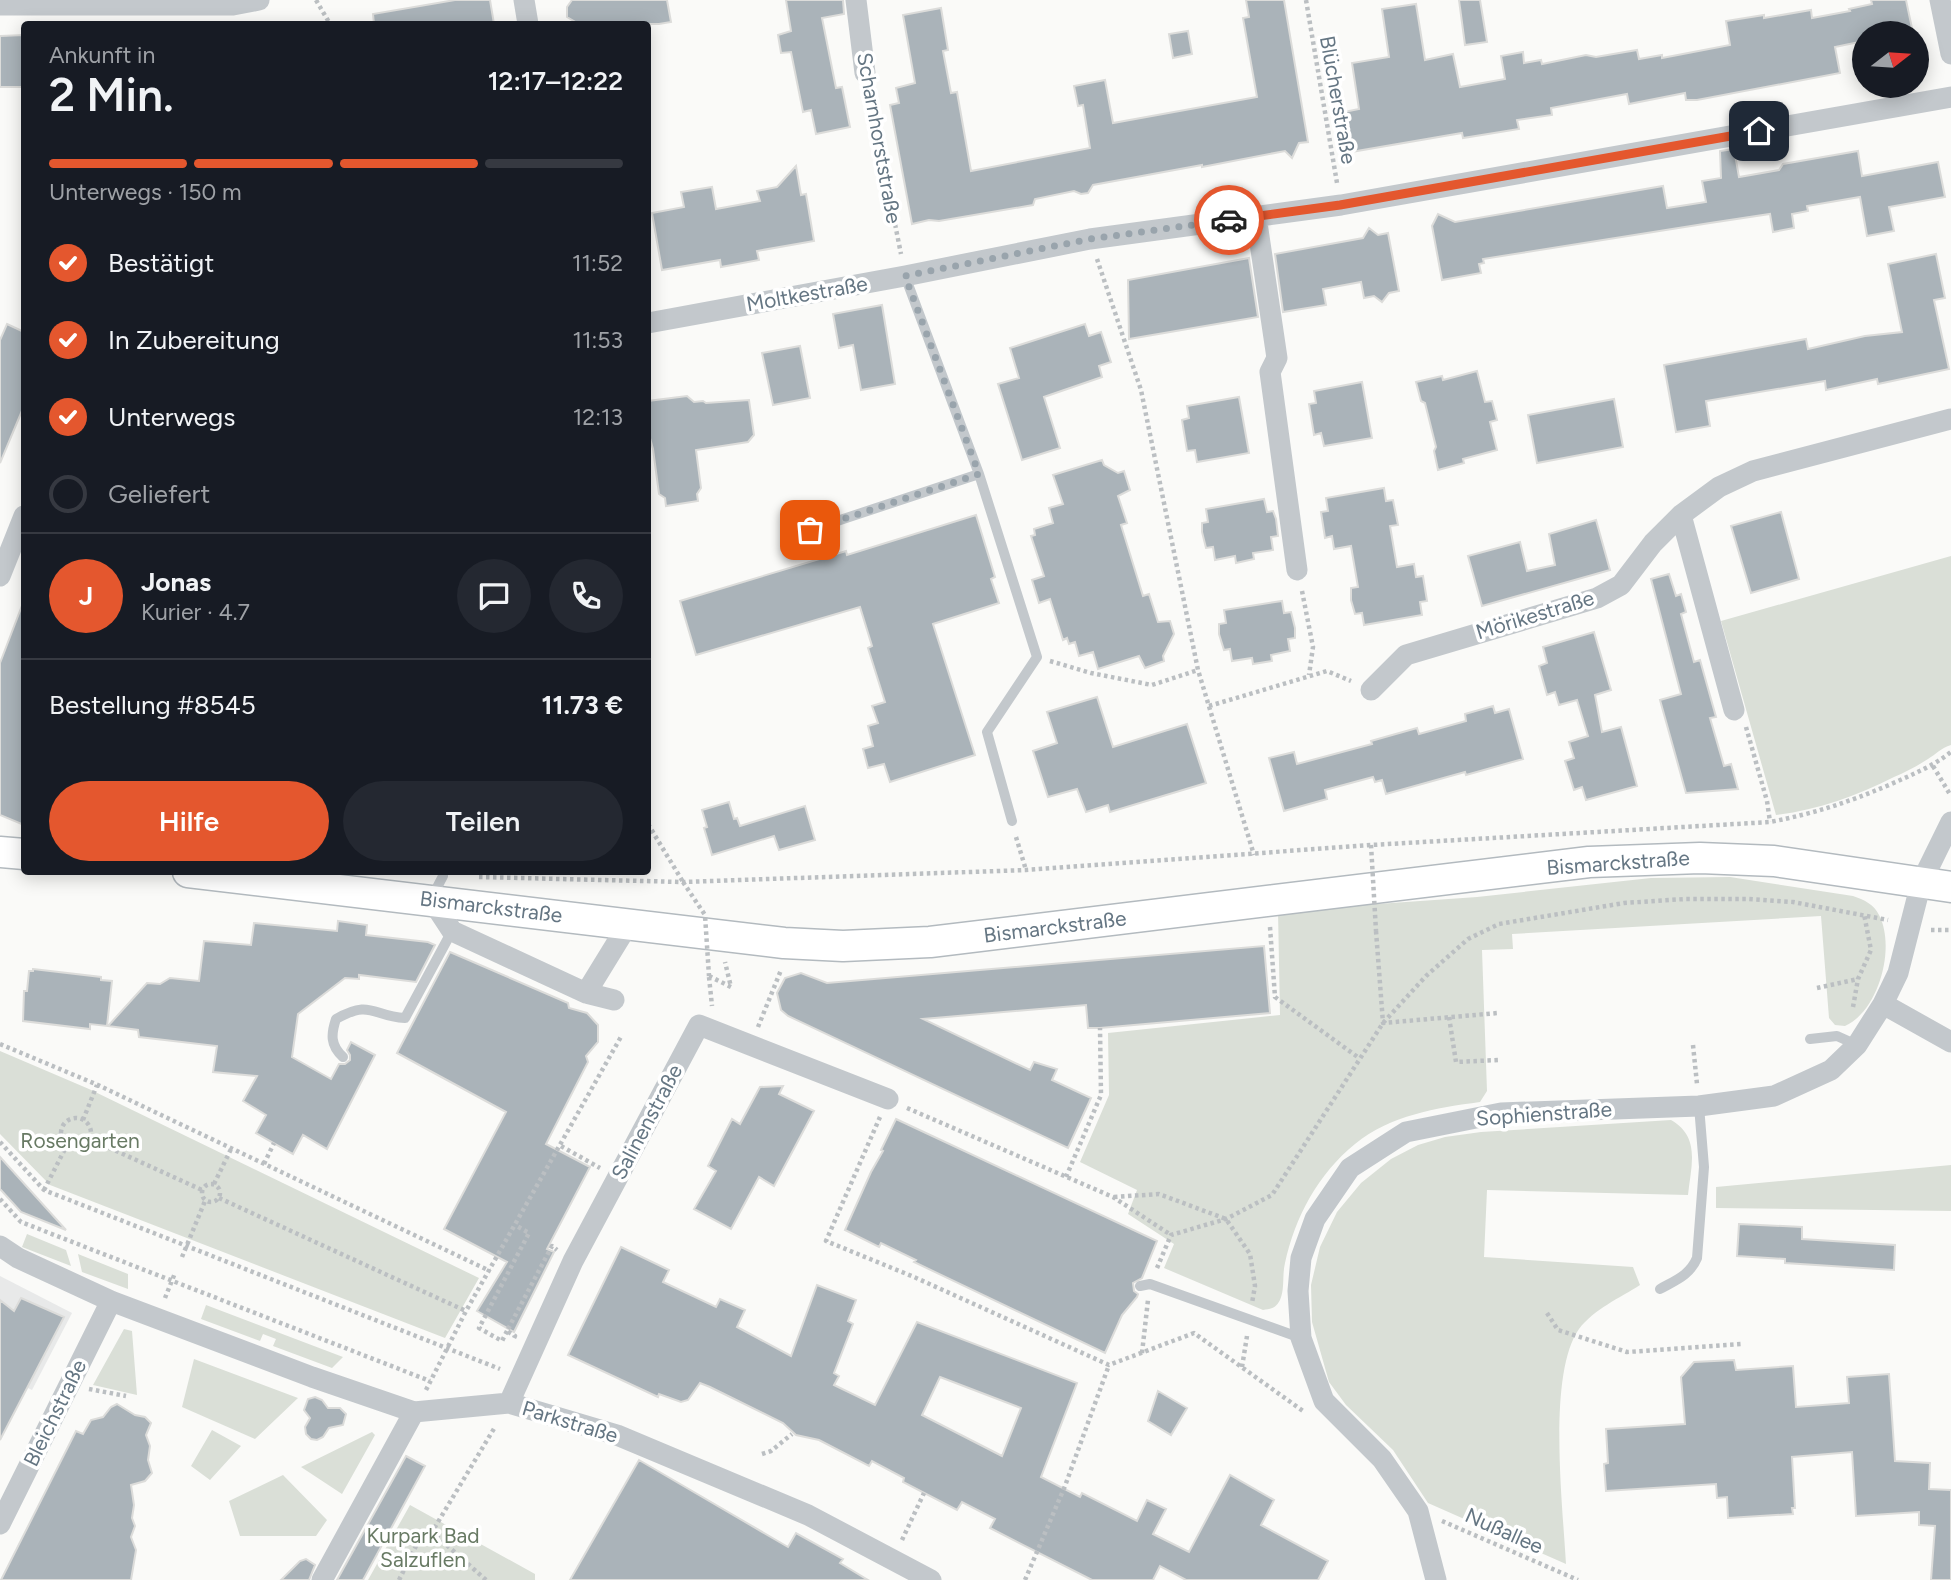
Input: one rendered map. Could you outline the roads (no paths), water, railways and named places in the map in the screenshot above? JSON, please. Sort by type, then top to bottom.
[{"type":"main road","points":[[0,852],[21,854]]},
{"type":"main road","name":"Bismarckstraße","points":[[244,875],[437,888],[629,923],[785,943],[843,946],[930,943],[1589,862],[1700,858],[1774,861],[1951,887]]},
{"type":"street","points":[[0,5],[233,15],[259,0]]},
{"type":"street","points":[[524,0],[527,21]]},
{"type":"street","name":"Scharnhorststraße","points":[[856,0],[865,73]]},
{"type":"street","points":[[1945,11],[1951,54]]},
{"type":"street","name":"Moltkestraße","points":[[651,322],[1090,239],[1340,205],[1951,97]]},
{"type":"street","points":[[1256,216],[1278,358],[1270,372],[1297,570]]},
{"type":"street","name":"Mörikestraße","points":[[1371,690],[1406,655],[1597,598],[1621,585],[1653,543],[1681,515],[1719,487],[1753,471],[1951,419]]},
{"type":"street","points":[[1681,515],[1734,710]]},
{"type":"street","points":[[0,576],[21,524]]},
{"type":"street","name":"Sophienstraße","points":[[1436,1580],[1418,1511],[1382,1459],[1324,1401],[1301,1338],[1298,1291],[1301,1258],[1315,1219],[1350,1168],[1406,1132],[1501,1113],[1699,1106],[1774,1096],[1831,1070],[1857,1045],[1898,974],[1921,883],[1951,822]]},
{"type":"street","points":[[437,888],[452,931],[586,993],[614,1000]]},
{"type":"street","points":[[586,993],[629,923]]},
{"type":"street","points":[[1883,1004],[1951,1042]]},
{"type":"street","name":"Salinenstraße","points":[[509,1403],[573,1261],[699,1025],[888,1099]]},
{"type":"street","name":"Parkstraße","points":[[0,1246],[18,1258],[111,1301],[312,1377],[414,1412],[509,1403],[617,1435],[808,1515],[931,1580]]},
{"type":"street","name":"Bleichstraße","points":[[0,1524],[111,1301]]},
{"type":"street","points":[[322,1580],[414,1412]]},
{"type":"lane","points":[[905,276],[979,474],[1037,657],[987,732],[1012,821]]},
{"type":"lane","points":[[810,530],[979,474]]},
{"type":"lane","points":[[342,1057],[335,1051],[331,1035],[336,1019],[354,1009],[374,1010],[405,1018],[452,931]]},
{"type":"lane","points":[[1810,1039],[1837,1036],[1857,1045]]},
{"type":"lane","points":[[1660,1289],[1686,1275],[1697,1258],[1704,1167],[1699,1106]]},
{"type":"lane","points":[[1145,1285],[1301,1338]]},
{"type":"park label","name":"Rosengarten","points":[[80,1141]]},
{"type":"park label","name":"Kurpark Bad Salzuflen","points":[[423,1548]]}]
